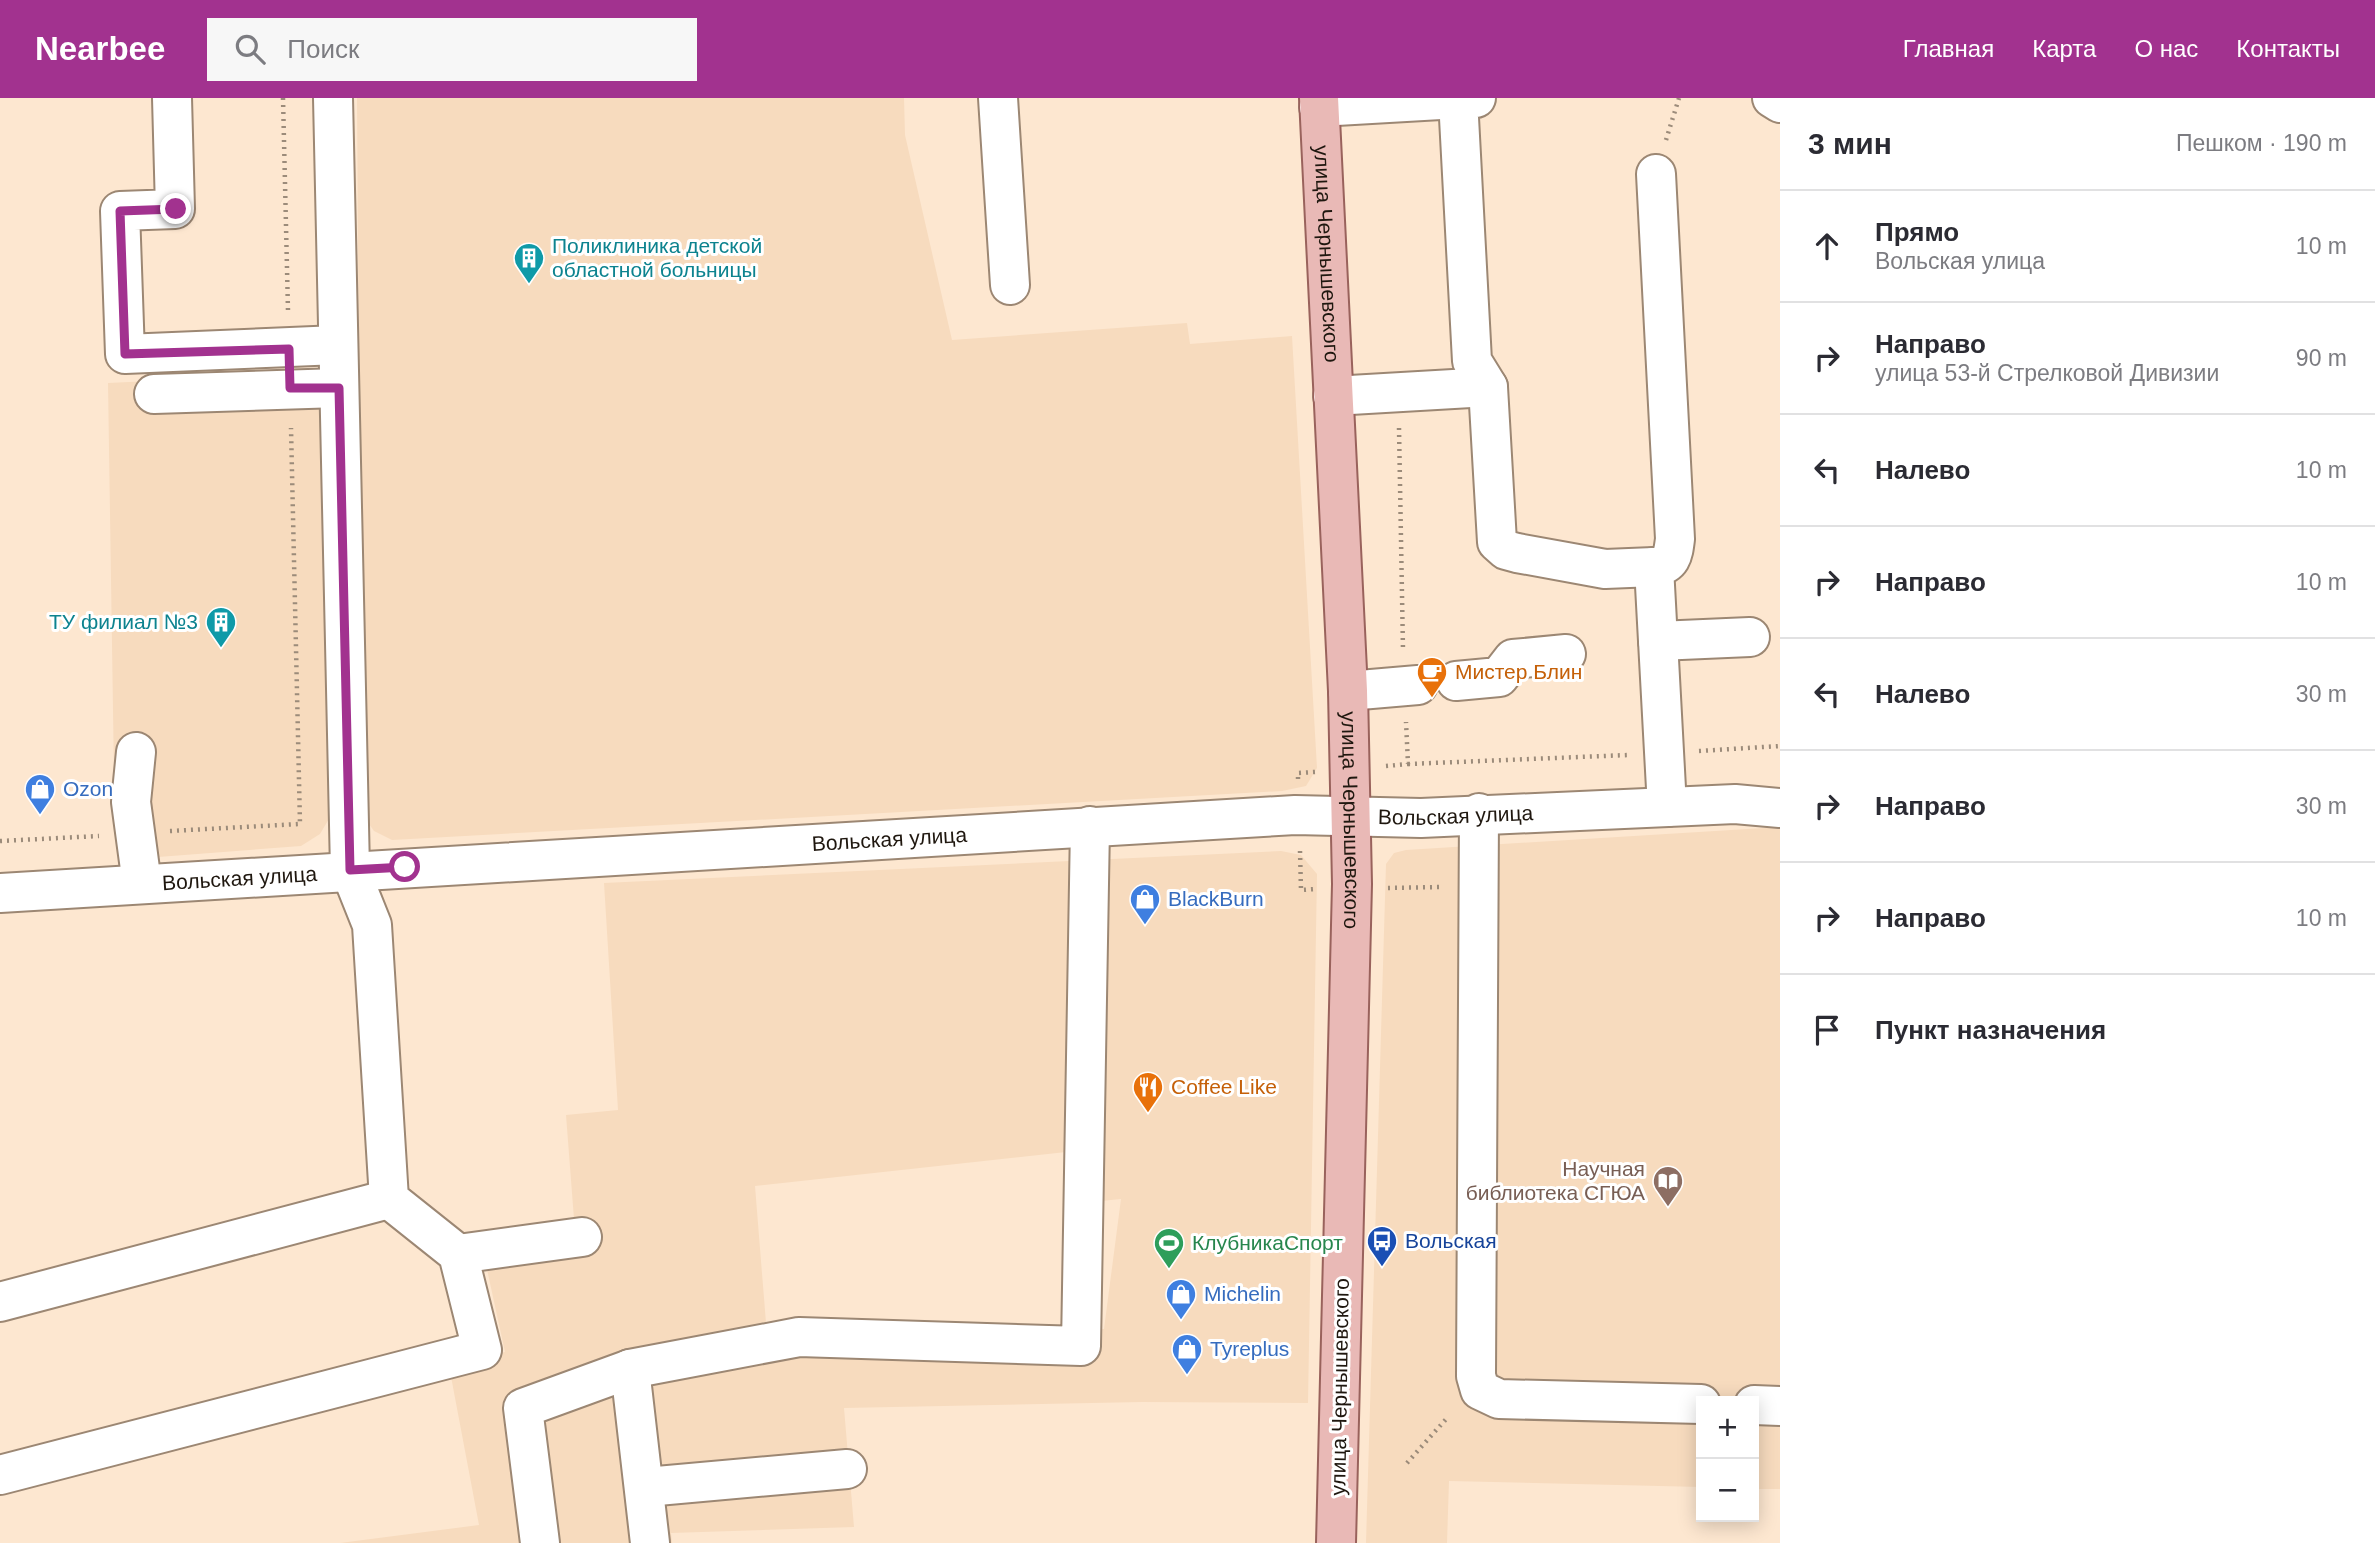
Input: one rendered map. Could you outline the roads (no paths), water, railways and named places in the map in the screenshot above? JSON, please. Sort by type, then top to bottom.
[{"type":"main road","name":"улица Чернышевского","points":[[1319,102],[1348,691],[1352,884],[1336,1543]]},
{"type":"street","points":[[172,98],[176,209],[120,211],[125,354],[338,345]]},
{"type":"street","points":[[0,1475],[482,1350],[457,1254],[389,1199],[372,925],[350,870],[333,98]]},
{"type":"street","points":[[999,98],[1010,285]]},
{"type":"street","points":[[1772,98],[1780,103]]},
{"type":"street","points":[[1319,102],[1467,99],[1472,361],[1488,387],[1497,542],[1506,551],[1605,569],[1654,567],[1664,565],[1673,556],[1675,539],[1656,174]]},
{"type":"street","points":[[1333,396],[1488,387]]},
{"type":"street","points":[[154,394],[339,388]]},
{"type":"street","points":[[1654,567],[1667,807]]},
{"type":"street","points":[[1658,641],[1751,636]]},
{"type":"street","points":[[1456,681],[1499,677],[1513,659],[1566,654]]},
{"type":"street","points":[[1348,691],[1418,685]]},
{"type":"street","points":[[136,752],[131,802],[142,884]]},
{"type":"street","name":"Вольская улица","points":[[0,893],[1090,826],[1351,815],[1420,818],[1479,813],[1735,804],[1780,808]]},
{"type":"street","points":[[1479,813],[1476,1376],[1480,1390],[1499,1399],[1696,1404]]},
{"type":"street","points":[[540,1543],[523,1408],[630,1369],[799,1336],[1081,1346],[1090,826]]},
{"type":"street","points":[[0,1302],[389,1199]]},
{"type":"street","points":[[457,1254],[582,1237]]},
{"type":"street","points":[[630,1369],[646,1487],[650,1543]]},
{"type":"street","points":[[1759,1405],[1780,1406]]},
{"type":"street","points":[[646,1487],[847,1469]]},
{"type":"place","name":"Поликлиника детской областной больницы","points":[[529,285]]},
{"type":"place","name":"ТУ филиал №3","points":[[221,649]]},
{"type":"place","name":"Мистер Блин","points":[[1432,699]]},
{"type":"place","name":"Ozon","points":[[40,816]]},
{"type":"place","name":"BlackBurn","points":[[1145,926]]},
{"type":"place","name":"Coffee Like","points":[[1148,1114]]},
{"type":"place","name":"Научная библиотека СГЮА","points":[[1668,1208]]},
{"type":"place","name":"Вольская","points":[[1382,1268]]},
{"type":"place","name":"КлубникаСпорт","points":[[1169,1270]]},
{"type":"place","name":"Michelin","points":[[1181,1321]]},
{"type":"place","name":"Tyreplus","points":[[1187,1376]]}]
